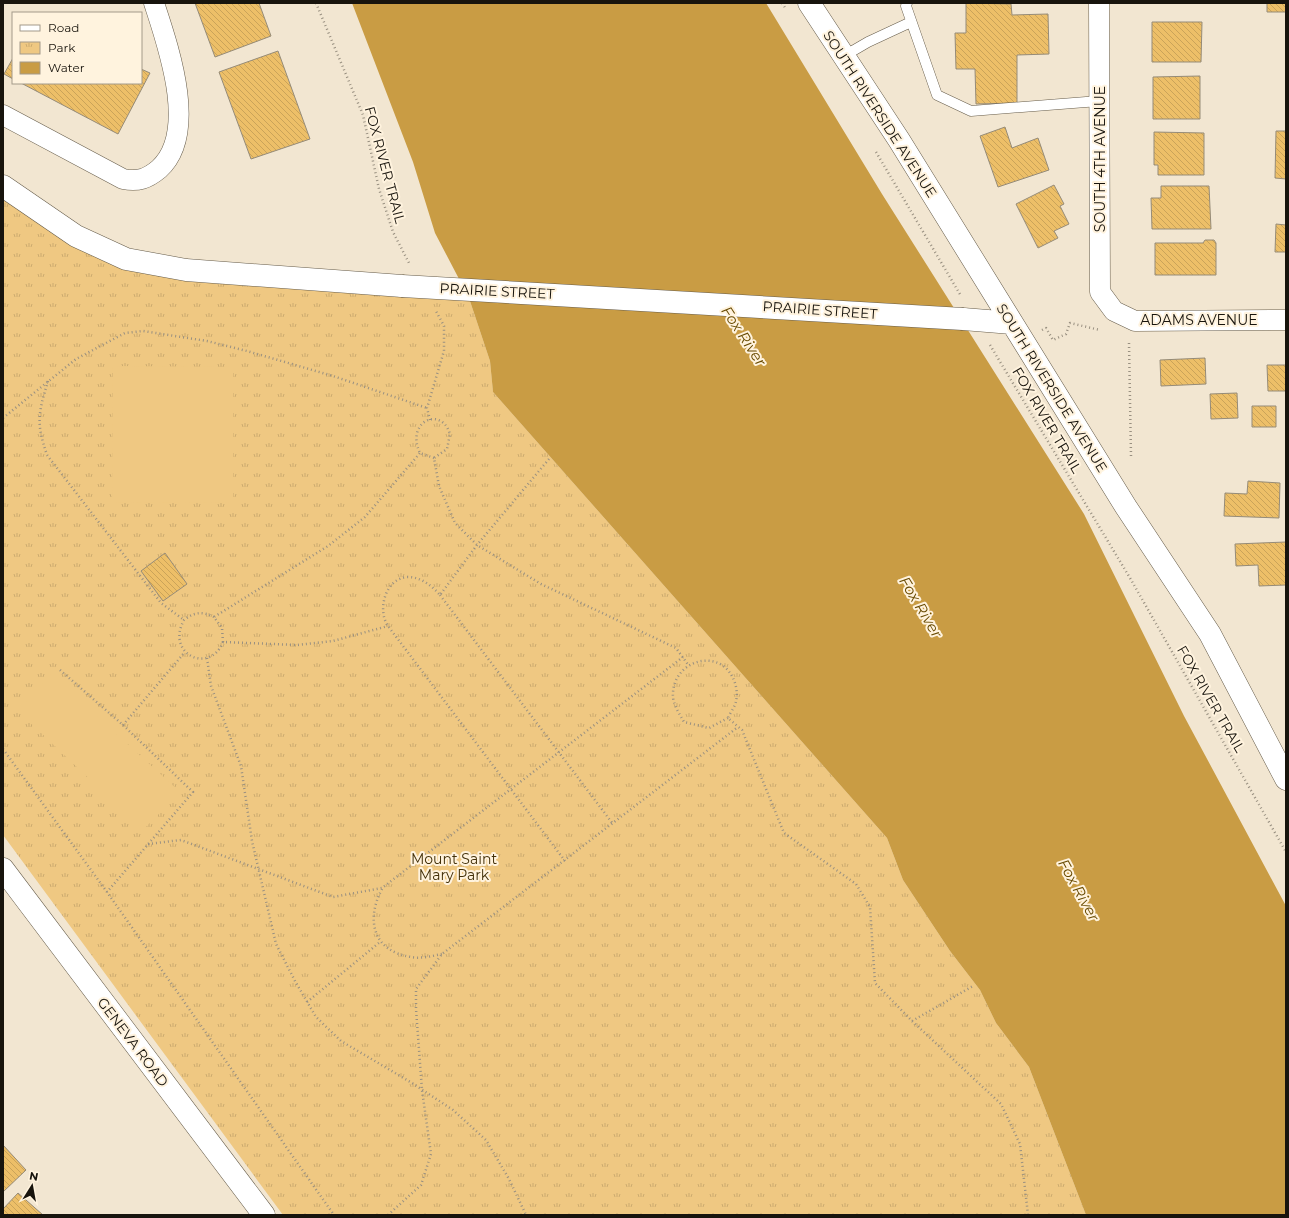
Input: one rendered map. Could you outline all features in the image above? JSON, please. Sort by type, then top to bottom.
[{"type":"street","points":[[3,115],[123,179],[136,182],[151,176],[168,161],[174,145],[178,125],[177,92],[170,50],[154,3]]},
{"type":"street","name":"SOUTH RIVERSIDE AVENUE","points":[[810,3],[899,140],[1126,507],[1210,634],[1286,779]]},
{"type":"street","name":"SOUTH 4TH AVENUE","points":[[1099,3],[1100,292],[1114,311]]},
{"type":"street","name":"PRAIRIE STREET","points":[[3,186],[76,236],[126,258],[186,270],[402,286],[969,320],[1017,332]]},
{"type":"street","name":"ADAMS AVENUE","points":[[1114,311],[1135,321],[1286,320]]},
{"type":"street","name":"GENEVA ROAD","points":[[3,869],[264,1215]]},
{"type":"lane","points":[[907,3],[906,6],[911,22],[937,94],[971,111],[1099,101]]},
{"type":"lane","points":[[844,56],[868,42],[911,22]]},
{"type":"path","name":"FOX RIVER TRAIL","points":[[316,3],[363,115],[379,189],[390,225],[410,265]]},
{"type":"path","points":[[782,3],[790,16]]},
{"type":"path","name":"FOX RIVER TRAIL","points":[[873,146],[969,320],[996,353],[1130,578],[1286,852]]},
{"type":"path","points":[[430,420],[427,408],[444,351],[444,326],[432,305]]},
{"type":"path","points":[[996,353],[1017,332],[1046,328],[1053,340],[1066,334],[1070,323],[1106,332]]},
{"type":"path","points":[[3,418],[76,359],[125,333],[143,330],[207,341],[247,351],[333,376],[427,408]]},
{"type":"path","points":[[1129,338],[1132,456]]},
{"type":"path","points":[[48,381],[40,407],[39,432],[47,455],[161,603],[184,620]]},
{"type":"path","points":[[430,420],[438,420],[445,424],[450,434],[447,449],[434,458],[420,453],[415,444],[416,435],[422,423],[430,420]]},
{"type":"path","points":[[214,617],[328,546],[365,517],[420,453]]},
{"type":"path","points":[[434,458],[439,486],[455,523],[477,545],[541,584],[676,648],[689,666]]},
{"type":"path","points":[[440,595],[477,545],[549,459]]},
{"type":"path","points":[[565,861],[388,626],[383,616],[384,600],[392,585],[401,579],[408,577],[424,581],[440,595],[613,824]]},
{"type":"path","points":[[199,613],[204,613],[214,617],[222,628],[223,642],[217,652],[207,658],[196,657],[185,652],[180,645],[178,635],[184,620],[199,613]]},
{"type":"path","points":[[223,642],[297,645],[333,641],[388,626]]},
{"type":"path","points":[[123,726],[185,652]]},
{"type":"path","points":[[207,658],[211,686],[241,766],[252,841],[276,944],[307,1002],[316,1017],[341,1042],[453,1110],[486,1140],[510,1179],[526,1215]]},
{"type":"path","points":[[442,954],[412,957],[389,950],[380,942],[373,922],[376,900],[382,888],[558,752],[683,658]]},
{"type":"path","points":[[704,660],[718,663],[728,669],[736,685],[736,701],[728,718],[709,728],[684,722],[676,709],[673,694],[681,671],[704,660]]},
{"type":"path","points":[[60,670],[123,726],[193,792],[107,892]]},
{"type":"path","points":[[728,718],[742,730],[784,833],[856,884],[870,907],[875,983],[912,1021],[1001,1104],[1020,1144],[1028,1215]]},
{"type":"path","points":[[388,1215],[422,1185],[431,1154],[422,1090],[416,989],[442,954],[738,727]]},
{"type":"path","points":[[3,749],[107,892],[334,1215]]},
{"type":"path","points":[[148,844],[181,840],[333,897],[382,888]]},
{"type":"path","points":[[307,1002],[380,942]]},
{"type":"path","points":[[912,1021],[974,986]]},
{"type":"green space","name":"Mount Saint Mary Park","points":[[3,197],[69,243],[469,298],[490,361],[493,392],[887,838],[903,880],[950,951],[980,990],[996,1023],[1029,1067],[1086,1215],[283,1215],[3,835]]},
{"type":"green space","points":[[113,366],[233,367],[233,503],[112,502]]},
{"type":"green space","points":[[51,674],[180,792],[143,830],[18,711]]},
{"type":"water","name":"Fox River","points":[[352,3],[766,3],[882,194],[1084,514],[1184,716],[1286,906],[1286,1215],[1086,1215],[1029,1067],[996,1023],[980,990],[950,951],[903,880],[887,838],[493,392],[490,361],[469,298],[435,233],[413,162]]},
{"type":"building","points":[[195,3],[259,3],[271,36],[215,57]]},
{"type":"building","points":[[966,3],[1011,4],[1012,15],[1048,14],[1049,54],[1017,55],[1017,103],[976,104],[975,69],[956,69],[955,33],[966,33]]},
{"type":"building","points":[[1267,3],[1286,3],[1286,12],[1267,12]]},
{"type":"building","points":[[1152,22],[1202,22],[1201,62],[1152,62]]},
{"type":"building","points":[[278,51],[310,139],[251,159],[219,72]]},
{"type":"building","points":[[12,60],[12,78],[4,74]]},
{"type":"building","points":[[142,69],[150,73],[118,134],[23,84],[142,84]]},
{"type":"building","points":[[1200,76],[1200,119],[1153,119],[1153,77]]},
{"type":"building","points":[[1005,127],[1012,148],[1038,138],[1049,170],[998,187],[980,136]]},
{"type":"building","points":[[1276,131],[1286,131],[1286,179],[1275,178]]},
{"type":"building","points":[[1154,132],[1204,133],[1204,175],[1158,175],[1158,165],[1154,165]]},
{"type":"building","points":[[1054,185],[1064,204],[1060,206],[1069,224],[1054,231],[1058,238],[1038,248],[1016,204]]},
{"type":"building","points":[[1161,186],[1209,186],[1211,229],[1152,229],[1151,198],[1161,198]]},
{"type":"building","points":[[1276,224],[1286,225],[1286,252],[1275,252]]},
{"type":"building","points":[[1205,240],[1214,240],[1216,243],[1216,275],[1155,275],[1155,243],[1203,243]]},
{"type":"building","points":[[1205,358],[1206,384],[1161,386],[1160,360]]},
{"type":"building","points":[[1267,365],[1286,365],[1286,391],[1268,391]]},
{"type":"building","points":[[1237,393],[1238,418],[1211,419],[1210,394]]},
{"type":"building","points":[[1252,406],[1276,406],[1276,427],[1252,427]]},
{"type":"building","points":[[1248,481],[1280,483],[1279,518],[1224,516],[1225,493],[1247,494]]},
{"type":"building","points":[[1286,542],[1286,585],[1259,586],[1258,565],[1236,566],[1235,544]]},
{"type":"building","points":[[165,553],[187,584],[163,601],[141,571]]},
{"type":"building","points":[[3,1145],[26,1170],[3,1192]]},
{"type":"building","points":[[18,1193],[43,1215],[3,1215],[3,1209]]}]
